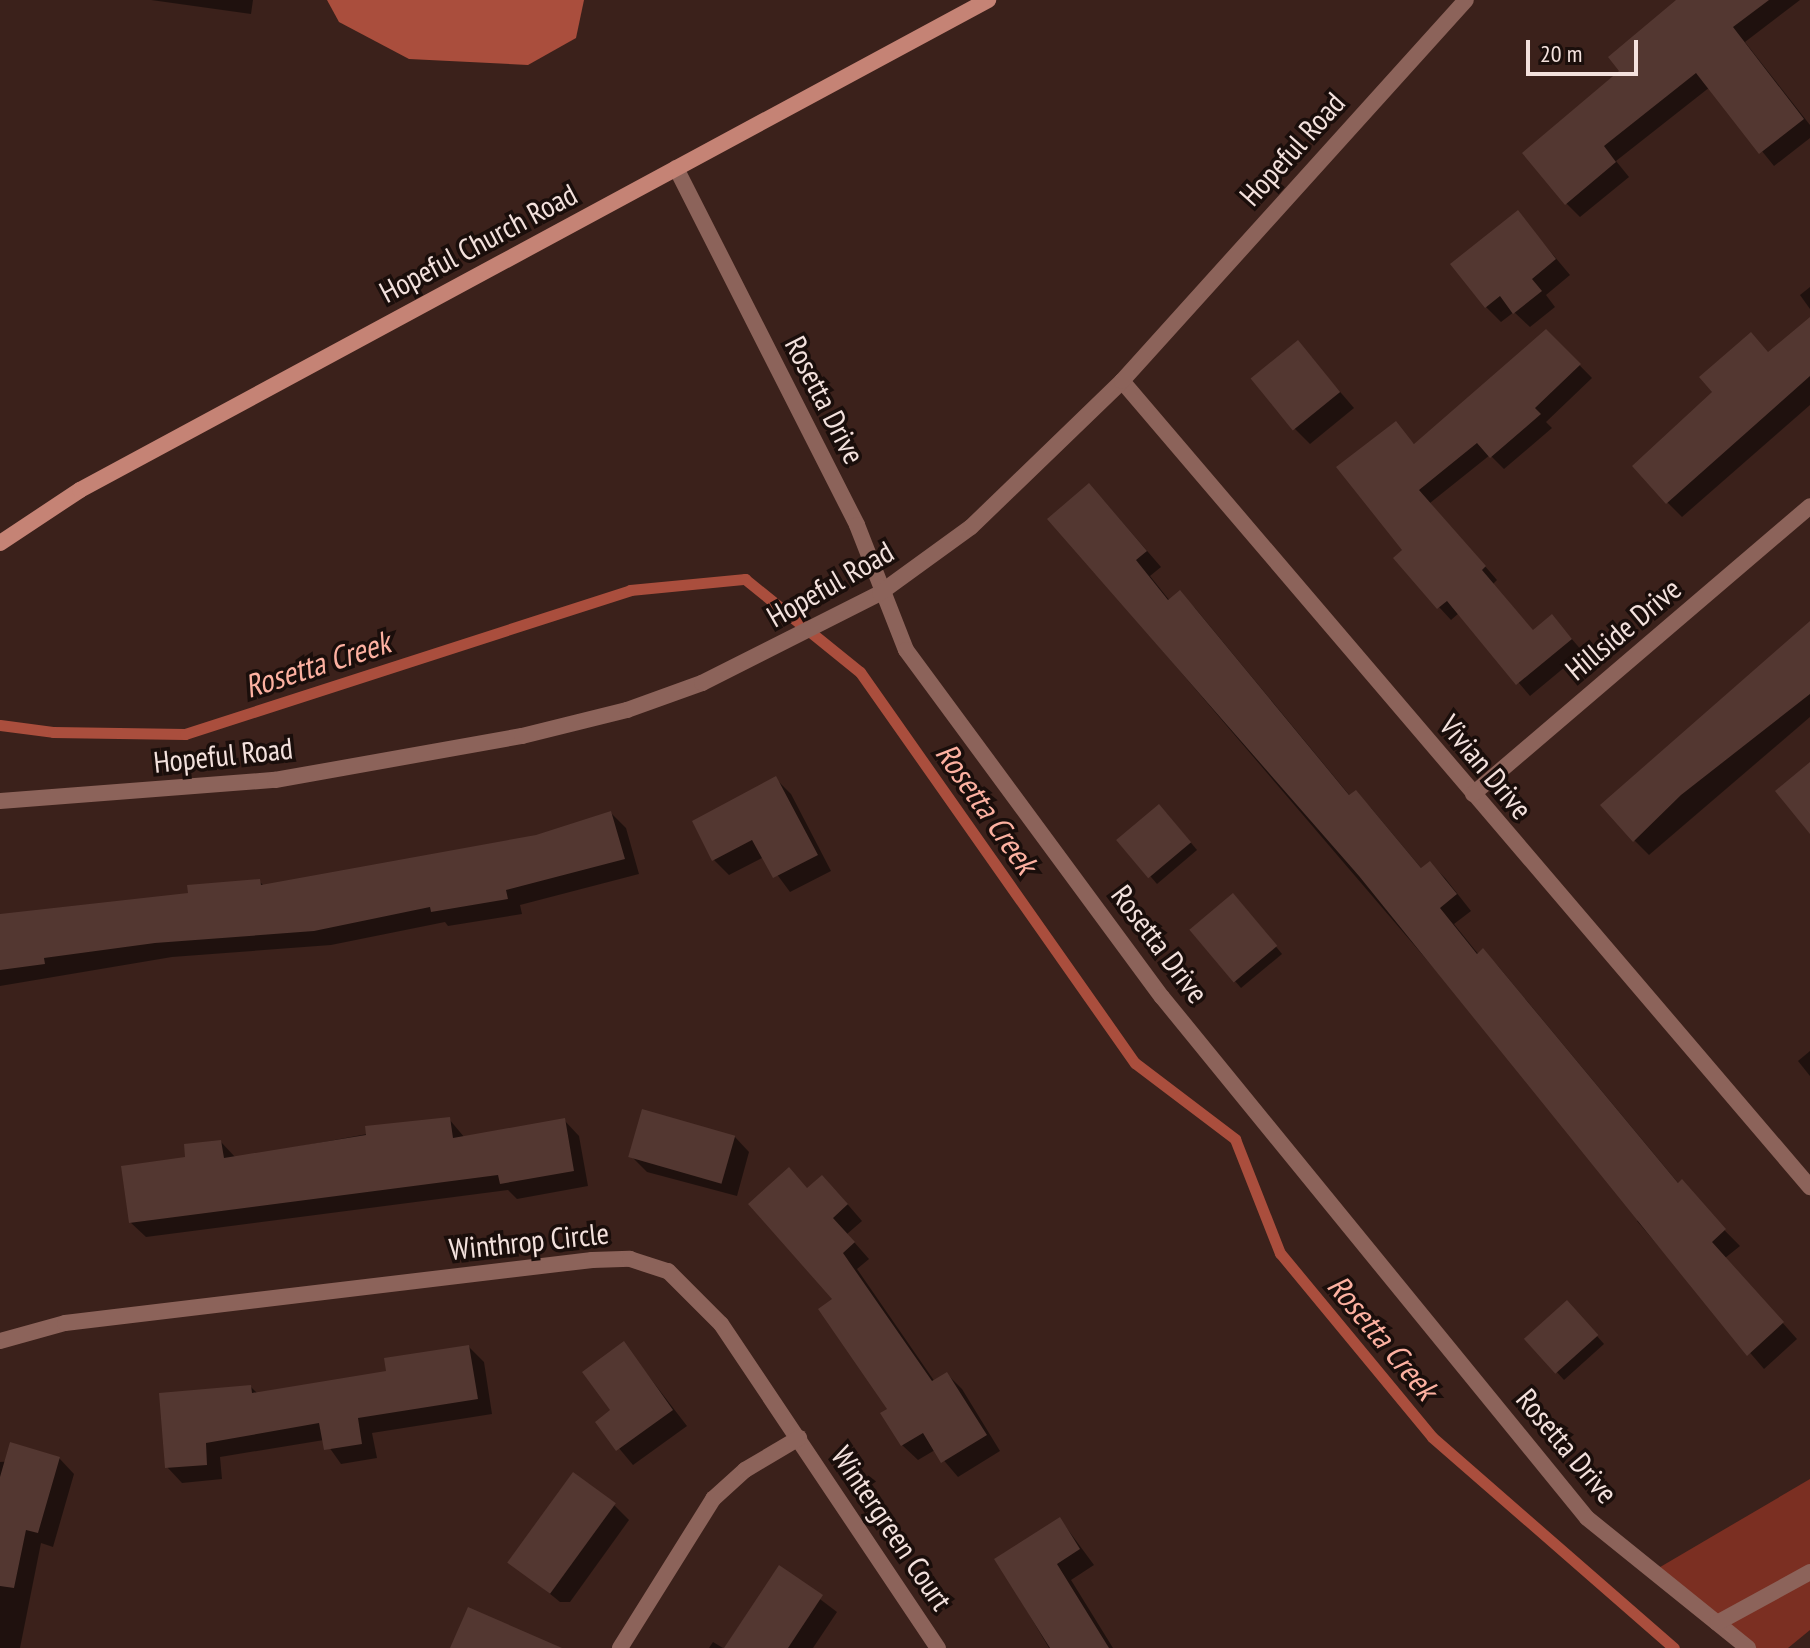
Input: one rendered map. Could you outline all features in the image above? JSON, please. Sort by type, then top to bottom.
[{"type":"main road","name":"Hopeful Church Road","points":[[0,543],[80,490],[988,0]]},
{"type":"street","name":"Hopeful Road","points":[[0,801],[275,780],[522,736],[627,710],[702,683],[880,593],[971,527],[1122,381],[1466,0]]},
{"type":"street","name":"Rosetta Drive","points":[[676,168],[857,525],[880,593],[906,650],[1162,997],[1587,1518],[1748,1648]]},
{"type":"street","name":"Vivian Drive","points":[[1122,381],[1810,1187]]},
{"type":"street","name":"Hillside Drive","points":[[1473,794],[1810,506]]},
{"type":"street","name":"Winthrop Circle","points":[[0,1341],[65,1323],[630,1259],[668,1271],[697,1295],[799,1438]]},
{"type":"street","points":[[620,1648],[713,1499],[745,1470],[799,1438]]},
{"type":"street","name":"Wintergreen Court","points":[[799,1438],[938,1648]]},
{"type":"street","points":[[1717,1623],[1810,1572]]},
{"type":"shaded area","points":[[327,0],[584,0],[576,38],[528,65],[409,59],[339,22]]},
{"type":"shaded area","points":[[1810,1479],[1810,1630],[1788,1648],[1748,1648],[1650,1573]]},
{"type":"building","points":[[1676,0],[1769,0],[1733,27],[1804,119],[1759,154],[1696,73],[1604,146],[1616,162],[1565,205],[1522,153],[1619,71],[1608,57]]},
{"type":"building","points":[[1518,210],[1556,259],[1532,279],[1542,291],[1513,314],[1500,296],[1485,308],[1450,264]]},
{"type":"building","points":[[1810,317],[1810,376],[1666,504],[1632,466],[1712,392],[1699,377],[1751,332],[1768,352]]},
{"type":"building","points":[[1546,329],[1581,364],[1535,408],[1541,414],[1490,458],[1477,443],[1419,490],[1486,566],[1482,570],[1533,630],[1552,614],[1572,639],[1516,685],[1447,601],[1437,609],[1393,558],[1402,550],[1336,467],[1396,421],[1414,444]]},
{"type":"building","points":[[1298,340],[1340,392],[1293,430],[1251,378]]},
{"type":"building","points":[[1089,483],[1147,551],[1136,560],[1168,600],[1180,590],[1349,795],[1356,790],[1421,868],[1430,861],[1457,894],[1440,908],[1477,954],[1483,948],[1678,1183],[1682,1179],[1726,1229],[1712,1242],[1784,1322],[1747,1356],[1359,876],[1047,519]]},
{"type":"building","points":[[1810,621],[1810,694],[1681,795],[1633,842],[1600,805]]},
{"type":"building","points":[[1810,762],[1810,834],[1775,791]]},
{"type":"building","points":[[776,776],[818,855],[773,878],[752,840],[712,861],[692,821]]},
{"type":"building","points":[[1159,804],[1191,842],[1148,878],[1116,840]]},
{"type":"building","points":[[611,811],[625,859],[506,890],[508,899],[431,912],[430,907],[314,931],[155,943],[44,958],[45,964],[0,970],[0,914],[188,893],[187,885],[260,879],[261,885],[536,835]]},
{"type":"building","points":[[1233,893],[1277,946],[1234,982],[1189,930]]},
{"type":"building","points":[[642,1109],[735,1136],[721,1184],[628,1157]]},
{"type":"building","points":[[450,1117],[453,1138],[565,1118],[574,1171],[500,1184],[498,1175],[129,1223],[121,1166],[185,1157],[184,1144],[221,1140],[224,1158],[366,1135],[365,1126]]},
{"type":"building","points":[[789,1167],[807,1188],[822,1175],[848,1204],[833,1218],[855,1242],[843,1253],[932,1381],[947,1372],[987,1435],[941,1463],[923,1433],[901,1446],[880,1413],[887,1409],[818,1309],[832,1299],[748,1204]]},
{"type":"building","points":[[1567,1300],[1598,1335],[1555,1374],[1524,1339]]},
{"type":"building","points":[[624,1341],[673,1410],[616,1451],[595,1422],[610,1410],[582,1372]]},
{"type":"building","points":[[469,1345],[478,1399],[358,1418],[362,1444],[324,1450],[319,1423],[206,1443],[207,1465],[165,1468],[159,1393],[251,1385],[252,1393],[386,1371],[384,1358]]},
{"type":"building","points":[[10,1442],[60,1457],[38,1533],[26,1530],[14,1588],[0,1586],[0,1477]]},
{"type":"building","points":[[573,1472],[616,1503],[550,1594],[507,1563]]},
{"type":"building","points":[[1060,1517],[1080,1549],[1057,1564],[1109,1648],[1050,1648],[994,1559]]},
{"type":"building","points":[[779,1565],[823,1595],[788,1648],[724,1648]]},
{"type":"building","points":[[468,1607],[562,1648],[450,1648]]},
{"type":"waterway","name":"Rosetta Creek","points":[[0,725],[53,732],[185,734],[630,590],[745,579],[860,672],[1135,1063],[1235,1139],[1280,1253],[1432,1437],[1674,1648]]}]
